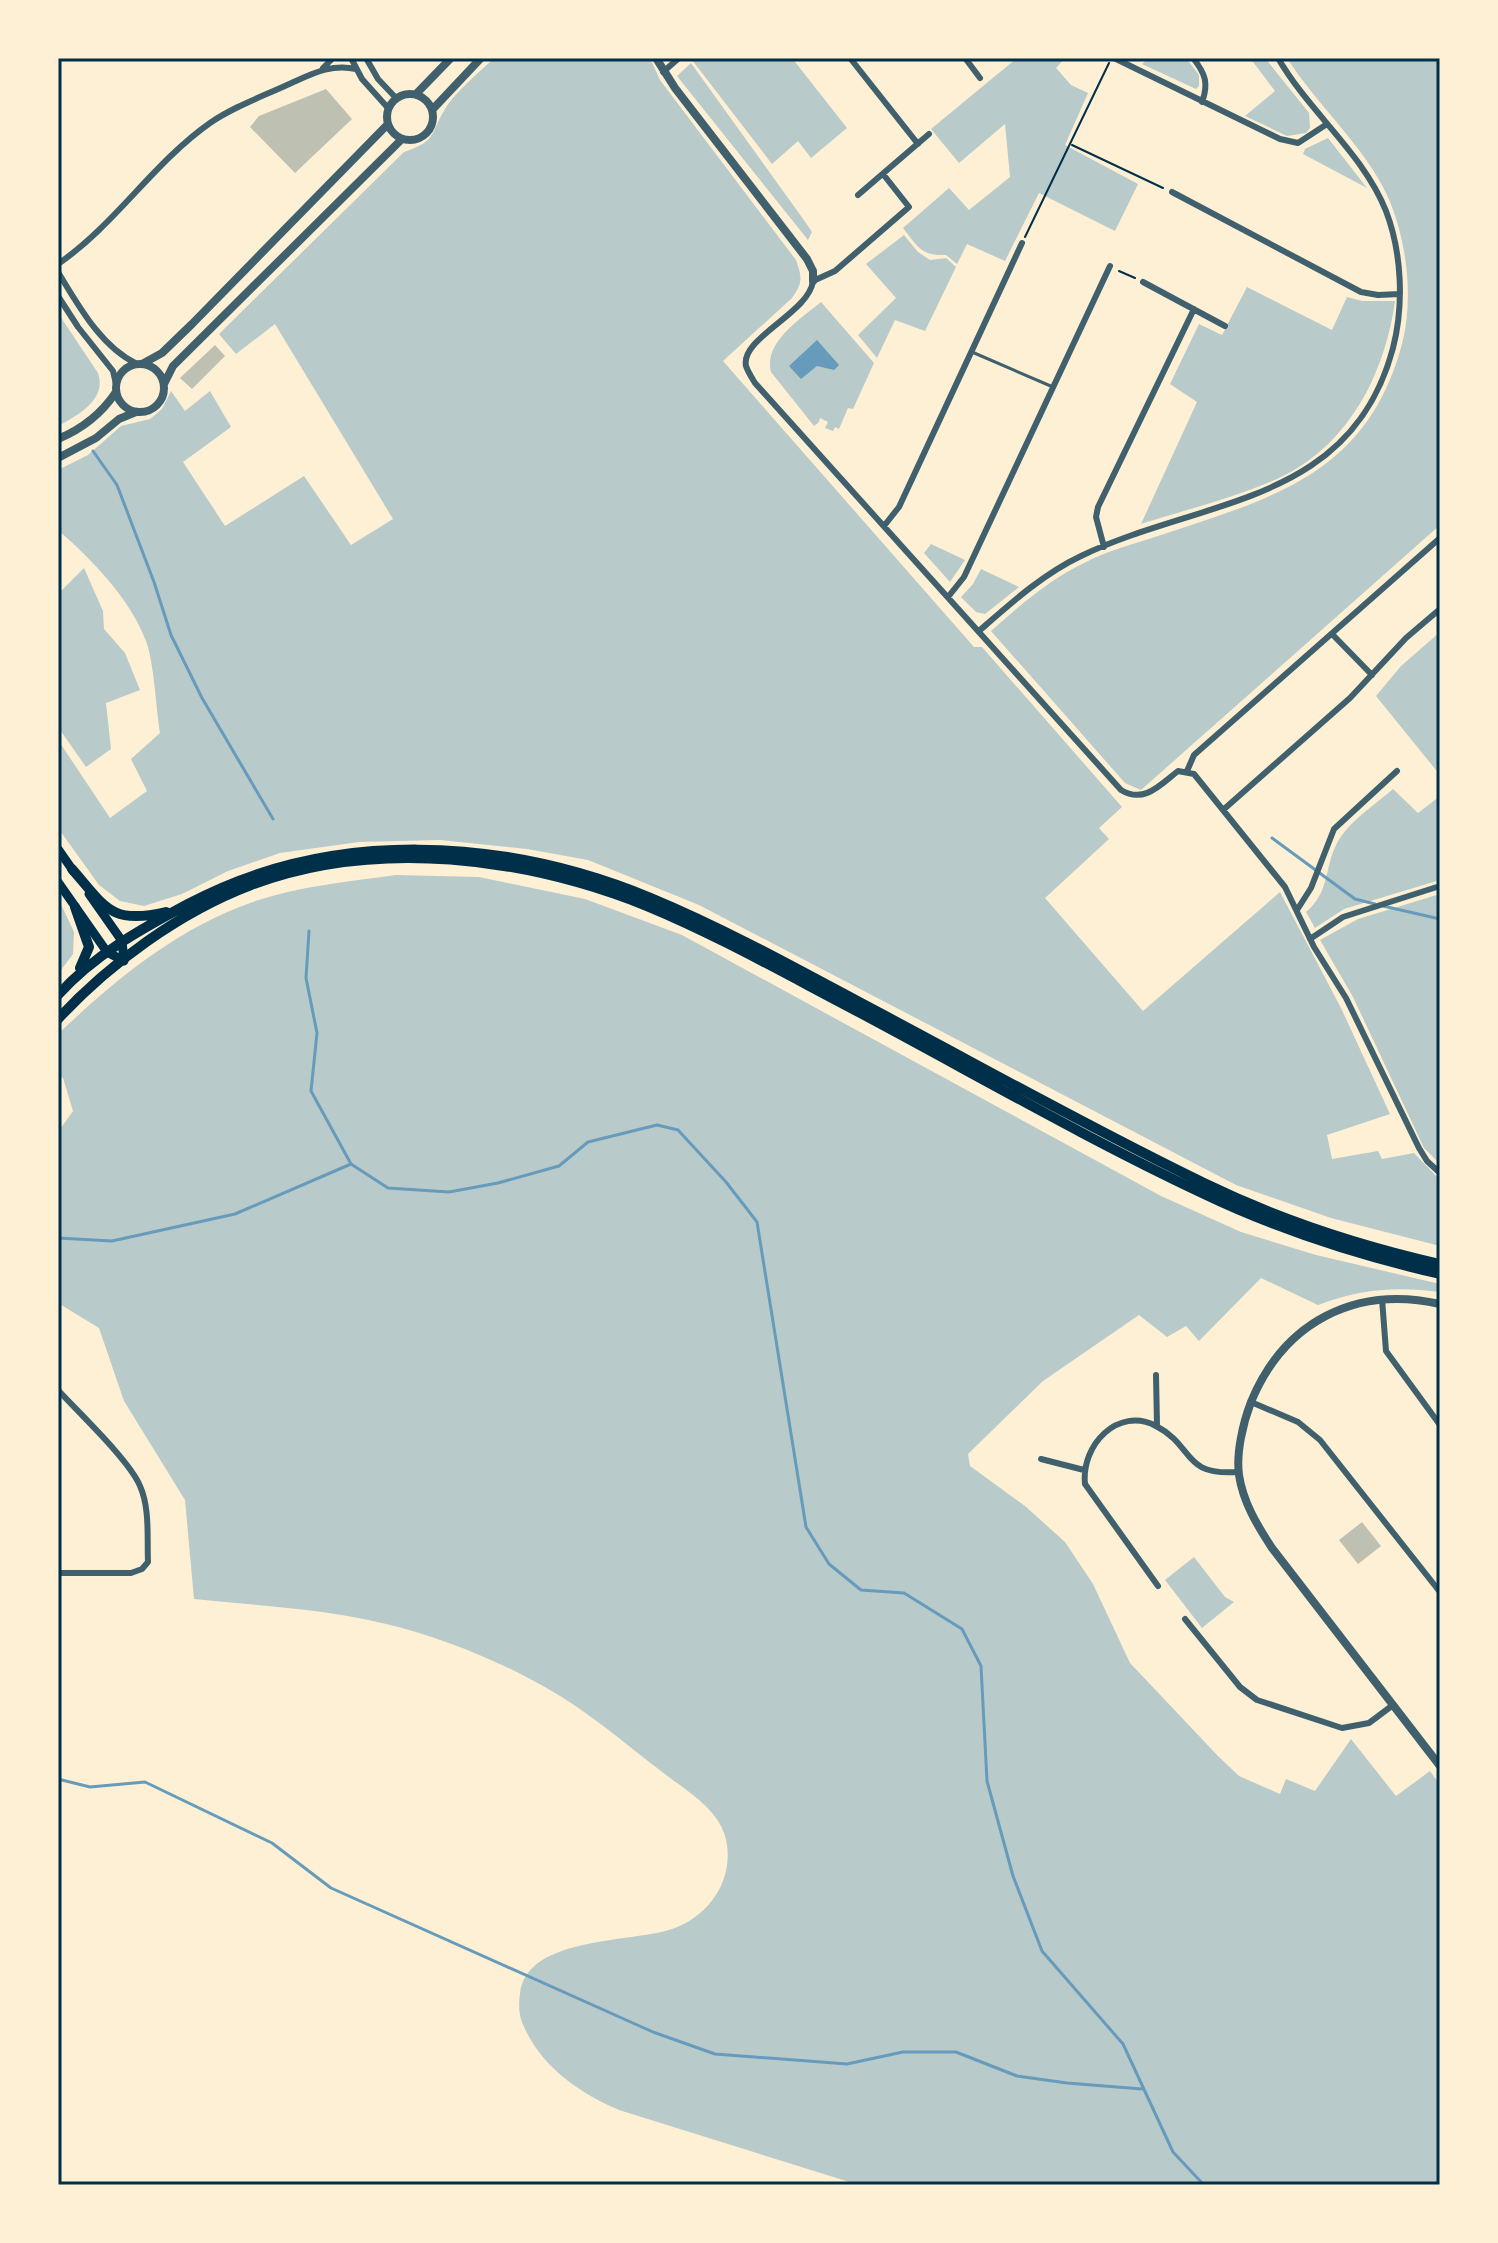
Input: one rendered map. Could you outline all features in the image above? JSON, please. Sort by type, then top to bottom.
[{"type":"main road","points":[[58,849],[122,941],[124,961]]},
{"type":"main road","points":[[58,995],[72,980],[122,941],[211,892],[269,869],[361,850],[433,849],[537,863],[648,897],[741,939],[1159,1161],[1229,1195],[1321,1232],[1440,1264]]},
{"type":"main road","points":[[58,1019],[89,988],[124,961],[182,921],[250,886],[299,872],[362,860],[433,859],[535,872],[645,906],[737,948],[1154,1169],[1248,1214],[1318,1242],[1440,1274]]},
{"type":"main road","points":[[72,869],[102,903],[123,917],[147,916],[178,909]]},
{"type":"main road","points":[[58,882],[107,952],[124,961]]},
{"type":"main road","points":[[72,980],[84,962],[89,947],[75,907]]},
{"type":"street","points":[[320,71],[333,58]]},
{"type":"street","points":[[351,58],[368,87],[388,108]]},
{"type":"street","points":[[366,58],[378,79],[396,98]]},
{"type":"street","points":[[416,94],[451,58]]},
{"type":"street","points":[[432,110],[481,58]]},
{"type":"street","points":[[656,58],[663,72],[807,259],[813,271],[812,290],[802,303],[749,352],[746,365],[755,383],[1121,790],[1138,797],[1149,794],[1178,771],[1194,774],[1274,872],[1346,998],[1419,1148],[1440,1173]]},
{"type":"street","points":[[663,72],[679,58]]},
{"type":"street","points":[[850,58],[918,144]]},
{"type":"street","points":[[965,58],[980,78]]},
{"type":"street","points":[[1113,58],[1280,139],[1291,142],[1306,140],[1327,124]]},
{"type":"street","points":[[1193,58],[1206,79],[1207,91],[1202,102]]},
{"type":"street","points":[[979,631],[1042,580],[1080,556],[1264,492],[1296,477],[1329,453],[1359,418],[1381,382],[1396,335],[1400,294],[1398,264],[1387,214],[1367,176],[1278,58]]},
{"type":"street","points":[[58,264],[86,242],[207,125],[226,112],[320,71],[333,67],[356,69]]},
{"type":"street","points":[[416,94],[426,100],[432,110],[433,123],[426,134],[415,140],[402,139],[393,134],[388,124],[388,108],[402,95],[416,94]]},
{"type":"street","points":[[58,439],[86,424],[107,406],[124,371],[162,353],[388,124]]},
{"type":"street","points":[[858,195],[929,134]]},
{"type":"street","points":[[164,384],[173,366],[402,139]]},
{"type":"street","points":[[813,281],[835,271],[909,207],[883,174]]},
{"type":"street","points":[[1172,192],[1361,292],[1400,294]]},
{"type":"street","points":[[884,526],[899,507],[1022,243]]},
{"type":"street","points":[[948,597],[964,577],[1110,266]]},
{"type":"street","points":[[58,272],[88,319],[114,348],[156,370],[165,392],[158,406],[119,419],[96,438],[58,458]]},
{"type":"street","points":[[1143,282],[1225,326]]},
{"type":"street","points":[[58,296],[113,371],[123,406],[136,412]]},
{"type":"street","points":[[1104,547],[1096,517],[1098,507],[1194,309]]},
{"type":"street","points":[[1187,771],[1194,755],[1440,538]]},
{"type":"street","points":[[1223,810],[1350,698],[1406,638],[1440,609]]},
{"type":"street","points":[[1332,634],[1372,675]]},
{"type":"street","points":[[1297,910],[1306,900],[1334,829],[1397,771]]},
{"type":"street","points":[[1310,939],[1343,917],[1440,886]]},
{"type":"street","points":[[1440,1304],[1402,1298],[1382,1299],[1347,1307],[1304,1329],[1265,1371],[1251,1402],[1238,1472],[1250,1512],[1260,1530],[1440,1766]]},
{"type":"street","points":[[1382,1299],[1386,1351],[1440,1425]]},
{"type":"street","points":[[1156,1375],[1157,1426]]},
{"type":"street","points":[[58,1390],[140,1485],[145,1504],[148,1562],[142,1569],[131,1573],[58,1573]]},
{"type":"street","points":[[1251,1402],[1298,1422],[1320,1440],[1440,1592]]},
{"type":"street","points":[[1158,1586],[1085,1484],[1087,1456],[1094,1442],[1104,1433],[1131,1422],[1157,1426],[1204,1469],[1216,1474],[1238,1472]]},
{"type":"street","points":[[1041,1459],[1084,1470]]},
{"type":"street","points":[[1185,1619],[1240,1687],[1257,1700],[1342,1728],[1369,1723],[1393,1705]]},
{"type":"lane","points":[[972,352],[1053,387]]},
{"type":"path","points":[[1022,243],[1113,58]]},
{"type":"path","points":[[1070,144],[1172,192]]},
{"type":"path","points":[[1110,266],[1143,282]]},
{"type":"shaded area","points":[[494,58],[650,58],[660,80],[796,260],[799,271],[800,284],[792,298],[723,361],[974,647],[982,647],[1122,807],[1099,828],[1109,839],[1045,898],[1143,1011],[1280,892],[1341,1008],[1390,1114],[1327,1135],[1332,1159],[1378,1151],[1382,1159],[1414,1153],[1440,1180],[1440,1246],[1331,1218],[1236,1185],[699,905],[588,860],[527,849],[440,840],[359,842],[280,853],[228,871],[182,894],[144,906],[120,901],[99,885],[58,828],[58,740],[110,818],[147,791],[131,759],[160,733],[151,661],[139,625],[120,594],[58,530],[58,470],[88,455],[121,426],[150,419],[162,409],[171,391],[185,411],[210,391],[231,427],[183,462],[225,526],[304,476],[351,545],[393,519],[275,324],[236,354],[219,334],[404,152],[428,140],[449,103]]},
{"type":"shaded area","points":[[792,58],[847,128],[811,158],[798,141],[772,164],[692,60]]},
{"type":"shaded area","points":[[1017,58],[1065,58],[1056,68],[1071,85],[1088,93],[1065,145],[1138,184],[1115,231],[1039,193],[1005,261],[967,244],[957,264],[946,255],[925,252],[903,228],[949,188],[969,210],[1010,177],[1005,124],[959,163],[931,129]]},
{"type":"shaded area","points":[[1149,58],[1186,58],[1199,75],[1199,86],[1196,89],[1142,64]]},
{"type":"shaded area","points":[[1250,58],[1265,58],[1309,113],[1310,128],[1306,133],[1287,136],[1245,116],[1275,91]]},
{"type":"shaded area","points":[[1287,58],[1440,58],[1440,525],[1141,790],[1125,783],[991,631],[1047,585],[1084,563],[1239,508],[1310,475],[1339,452],[1365,424],[1386,388],[1402,344],[1408,308],[1404,249],[1394,212],[1378,177]]},
{"type":"shaded area","points":[[691,63],[812,232],[808,240],[677,76]]},
{"type":"shaded area","points":[[1328,138],[1367,188],[1303,154],[1305,149]]},
{"type":"shaded area","points":[[904,235],[918,252],[930,260],[946,258],[956,267],[925,331],[895,320],[877,358],[858,335],[896,298],[866,264]]},
{"type":"shaded area","points":[[1247,287],[1332,330],[1347,297],[1362,301],[1395,301],[1376,373],[1352,416],[1337,435],[1299,467],[1244,492],[1141,524],[1197,402],[1170,384],[1199,324],[1222,335]]},
{"type":"shaded area","points":[[821,302],[874,363],[853,409],[848,408],[839,429],[835,427],[833,431],[825,428],[828,422],[820,418],[814,426],[771,372],[770,361],[778,341]]},
{"type":"shaded area","points":[[58,313],[98,373],[100,382],[89,405],[58,426]]},
{"type":"shaded area","points":[[931,544],[965,560],[950,582],[924,553]]},
{"type":"shaded area","points":[[84,568],[103,611],[104,629],[125,653],[140,690],[106,703],[111,749],[86,767],[58,727],[58,594]]},
{"type":"shaded area","points":[[981,569],[1019,587],[985,614],[976,612],[961,597]]},
{"type":"shaded area","points":[[1440,632],[1440,775],[1376,696],[1401,666]]},
{"type":"shaded area","points":[[1393,789],[1418,813],[1440,796],[1440,880],[1344,909],[1315,928],[1306,912],[1323,888],[1337,843],[1355,820]]},
{"type":"shaded area","points":[[396,875],[479,877],[585,899],[682,935],[1161,1196],[1241,1232],[1316,1255],[1440,1284],[1440,1292],[1378,1290],[1348,1295],[1318,1305],[1261,1278],[1199,1341],[1186,1326],[1167,1337],[1139,1315],[1043,1381],[968,1454],[970,1466],[1025,1506],[1065,1542],[1093,1584],[1130,1663],[1239,1776],[1280,1794],[1286,1779],[1315,1791],[1351,1739],[1396,1796],[1430,1771],[1440,1785],[1440,2185],[859,2185],[619,2110],[564,2078],[542,2056],[520,2016],[520,1994],[527,1975],[541,1961],[560,1952],[672,1929],[696,1917],[715,1897],[726,1868],[726,1841],[717,1819],[695,1796],[585,1713],[531,1679],[483,1657],[410,1630],[362,1619],[194,1599],[185,1500],[124,1401],[99,1328],[58,1303],[58,1132],[73,1111],[63,1078],[58,1074],[58,1034],[147,958],[223,914],[286,892]]},
{"type":"shaded area","points":[[1440,894],[1440,1164],[1424,1148],[1353,997],[1320,940],[1358,919]]},
{"type":"shaded area","points":[[58,898],[74,932],[73,954],[58,974]]},
{"type":"shaded area","points":[[1194,1557],[1225,1597],[1234,1602],[1202,1628],[1165,1580]]},
{"type":"water","points":[[817,340],[839,365],[834,370],[817,366],[801,379],[789,366]]},
{"type":"building","points":[[326,89],[352,119],[295,173],[250,127],[259,116]]},
{"type":"building","points":[[215,345],[225,356],[192,389],[180,378]]},
{"type":"building","points":[[1362,1522],[1381,1546],[1358,1564],[1339,1540]]},
{"type":"waterway","points":[[93,451],[117,485],[171,635],[202,698],[273,819]]},
{"type":"waterway","points":[[1272,838],[1355,899],[1375,904]]},
{"type":"waterway","points":[[1383,906],[1440,919]]},
{"type":"waterway","points":[[309,931],[306,978],[317,1033],[311,1091],[351,1164],[388,1188],[449,1192],[498,1183],[559,1166],[588,1142],[657,1125],[678,1130],[726,1182],[757,1222],[806,1527],[829,1564],[861,1590],[904,1593],[962,1629],[981,1666],[987,1781],[1013,1876],[1042,1951],[1123,2044],[1173,2152],[1204,2185]]},
{"type":"waterway","points":[[58,1238],[112,1241],[235,1214],[351,1164]]},
{"type":"waterway","points":[[58,1779],[90,1787],[145,1782],[272,1843],[331,1888],[653,2032],[715,2054],[847,2064],[903,2052],[956,2052],[1017,2076],[1142,2089]]}]
